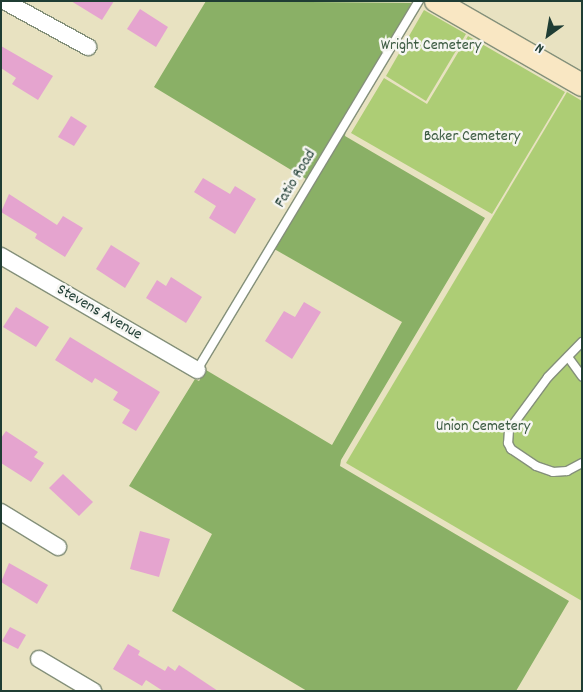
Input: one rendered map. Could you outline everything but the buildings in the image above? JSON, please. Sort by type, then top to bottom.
[{"type":"street","points":[[4,1],[88,47]]},
{"type":"street","points":[[436,1],[582,85]]},
{"type":"street","name":"Stevens Avenue","points":[[1,256],[197,370]]},
{"type":"street","points":[[1,512],[58,547]]},
{"type":"street","points":[[39,659],[93,691]]},
{"type":"lane","name":"Fatio Road","points":[[197,370],[419,1]]},
{"type":"lane","points":[[582,342],[548,377],[509,430],[508,442],[511,449],[536,466],[553,472],[567,471],[582,463]]},
{"type":"lane","points":[[568,357],[582,376]]},
{"type":"green space","points":[[206,1],[422,3],[346,130],[345,136],[485,218],[341,460],[340,466],[569,601],[516,691],[307,691],[172,611],[212,534],[129,486],[195,379],[199,381],[206,370],[332,445],[402,322],[269,246],[311,182],[154,87]]},
{"type":"green space","name":"Wright Cemetery","points":[[424,10],[466,34],[426,101],[386,76]]},
{"type":"green space","name":"Baker Cemetery","points":[[468,36],[565,92],[492,214],[351,133],[384,78],[427,104]]},
{"type":"green space","name":"Union Cemetery","points":[[567,92],[582,101],[582,601],[346,463]]}]
